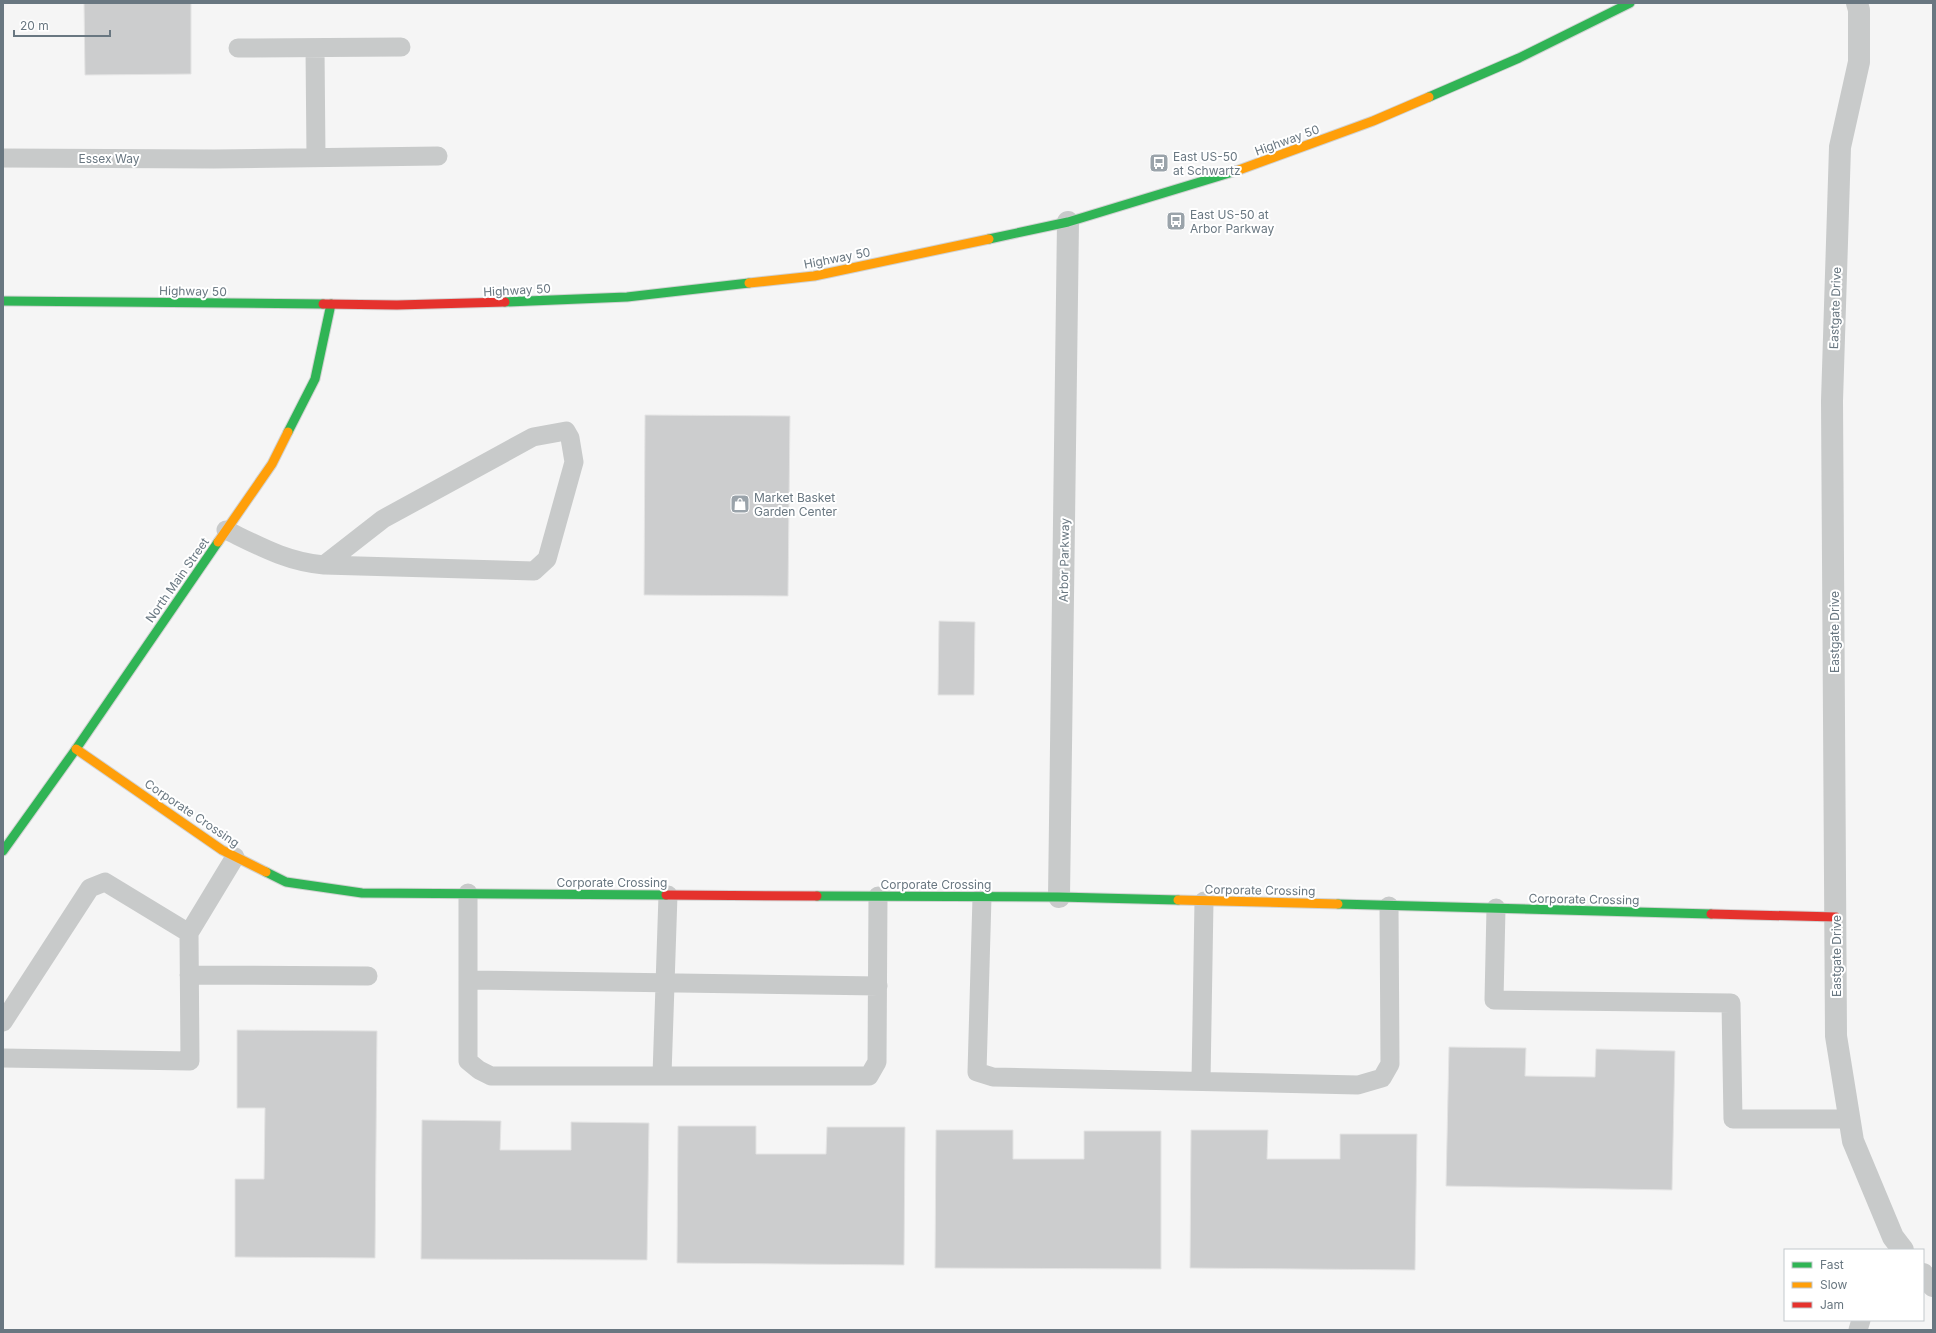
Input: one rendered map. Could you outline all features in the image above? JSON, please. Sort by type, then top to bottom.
[{"type":"main road","name":"Highway 50","points":[[3,301],[331,304],[493,303],[627,296],[814,276],[1068,222],[1242,169],[1373,121],[1519,58],[1630,3]]},
{"type":"main road","name":"North Main Street","points":[[3,851],[76,749],[272,464],[315,378],[331,304]]},
{"type":"main road","name":"Corporate Crossing","points":[[76,749],[222,850],[235,857],[286,882],[362,893],[1059,897],[1836,917]]},
{"type":"street","name":"Eastgate Drive","points":[[1857,3],[1859,10],[1859,62],[1840,147],[1832,401],[1836,1036],[1853,1141],[1893,1237],[1902,1249]]},
{"type":"street","name":"Arbor Parkway","points":[[1059,897],[1068,222]]},
{"type":"street","points":[[1924,1275],[1933,1286]]},
{"type":"lane","points":[[238,48],[401,47]]},
{"type":"lane","points":[[315,48],[316,157]]},
{"type":"lane","name":"Essex Way","points":[[3,158],[214,159],[438,156]]},
{"type":"lane","points":[[226,530],[287,558],[304,563],[324,565],[534,571],[547,558],[574,462],[570,438],[566,431],[532,437],[383,519],[324,565]]},
{"type":"lane","points":[[3,1058],[190,1061],[188,933],[235,857]]},
{"type":"lane","points":[[3,1022],[90,888],[105,882],[188,933]]},
{"type":"lane","points":[[468,893],[468,1061],[479,1070],[491,1076],[869,1076],[877,1062],[878,896]]},
{"type":"lane","points":[[662,1075],[668,894]]},
{"type":"lane","points":[[982,897],[977,1072],[993,1077],[1358,1085],[1382,1078],[1390,1064],[1389,906]]},
{"type":"lane","points":[[1201,1081],[1204,901]]},
{"type":"lane","points":[[1496,908],[1494,1000],[1731,1003],[1733,1119],[1850,1119]]},
{"type":"lane","points":[[189,975],[368,976]]},
{"type":"lane","points":[[468,980],[878,986]]},
{"type":"building","points":[[84,3],[191,3],[191,74],[85,75]]},
{"type":"building","points":[[645,415],[790,416],[788,596],[644,595]]},
{"type":"building","points":[[939,621],[975,622],[974,695],[938,695]]},
{"type":"building","points":[[237,1030],[377,1031],[375,1258],[235,1257],[235,1179],[264,1179],[265,1108],[237,1108]]},
{"type":"building","points":[[1449,1047],[1526,1048],[1525,1076],[1595,1077],[1596,1049],[1675,1051],[1672,1190],[1446,1186]]},
{"type":"building","points":[[422,1120],[501,1121],[500,1150],[571,1150],[571,1122],[649,1123],[647,1260],[421,1259]]},
{"type":"building","points":[[678,1126],[756,1126],[756,1154],[826,1154],[827,1127],[905,1127],[904,1265],[677,1263]]},
{"type":"building","points":[[936,1130],[1013,1130],[1013,1159],[1084,1159],[1084,1131],[1161,1131],[1161,1269],[935,1268]]},
{"type":"building","points":[[1191,1130],[1268,1130],[1267,1159],[1340,1159],[1340,1134],[1417,1134],[1415,1270],[1190,1268]]},
{"type":"traffic: fast","points":[[1429,97],[1519,58],[1630,3]]},
{"type":"traffic: fast","points":[[989,239],[1068,222],[1236,171]]},
{"type":"traffic: fast","points":[[505,302],[627,297],[749,283]]},
{"type":"traffic: fast","points":[[3,301],[323,304]]},
{"type":"traffic: fast","points":[[288,432],[315,379],[331,304]]},
{"type":"traffic: fast","points":[[3,851],[76,749],[218,542]]},
{"type":"traffic: fast","points":[[266,872],[286,882],[362,893],[666,895]]},
{"type":"traffic: fast","points":[[817,896],[1059,897],[1178,900]]},
{"type":"traffic: fast","points":[[1338,904],[1711,914]]},
{"type":"traffic: slow","points":[[1236,171],[1373,121],[1429,97]]},
{"type":"traffic: slow","points":[[749,283],[814,276],[989,239]]},
{"type":"traffic: slow","points":[[218,542],[272,464],[288,432]]},
{"type":"traffic: slow","points":[[76,749],[222,850],[266,872]]},
{"type":"traffic: slow","points":[[1178,900],[1338,904]]},
{"type":"traffic: jam","points":[[323,304],[397,305],[505,302]]},
{"type":"traffic: jam","points":[[666,895],[817,896]]},
{"type":"traffic: jam","points":[[1711,914],[1836,917]]},
{"type":"place","name":"East US-50 at Schwartz","points":[[1159,163]]},
{"type":"place","name":"East US-50 at Arbor Parkway","points":[[1176,221]]},
{"type":"place","name":"Market Basket Garden Center","points":[[740,504]]}]
